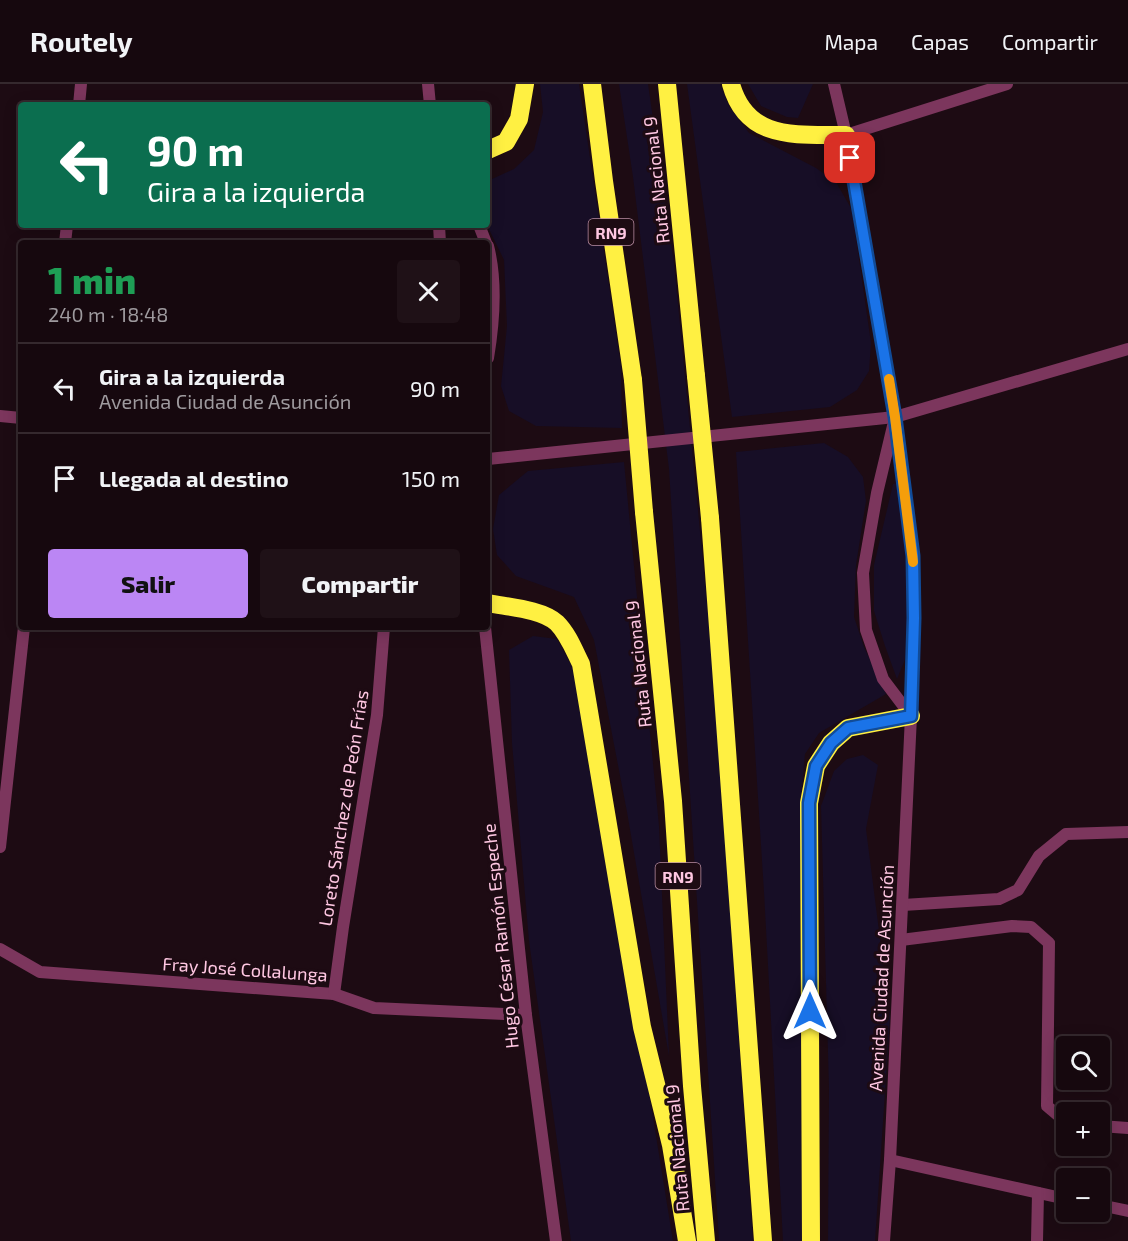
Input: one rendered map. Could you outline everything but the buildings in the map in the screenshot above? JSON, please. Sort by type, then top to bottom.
[{"type":"highway","points":[[490,149],[506,142],[519,119],[525,84]]},
{"type":"highway","name":"Ruta Nacional 9","points":[[592,84],[633,380],[673,801],[692,1086],[706,1241]]},
{"type":"highway","name":"Ruta Nacional 9","points":[[668,84],[710,518],[762,1241]]},
{"type":"highway","points":[[731,84],[750,118],[766,128],[783,133],[846,135]]},
{"type":"highway","points":[[490,603],[540,614],[556,622],[568,637],[581,664],[642,1027],[671,1145],[687,1241]]},
{"type":"highway","points":[[811,1241],[809,803],[816,766],[831,743],[848,728],[911,716]]},
{"type":"street","points":[[79,102],[81,84]]},
{"type":"street","points":[[428,84],[430,102]]},
{"type":"street","name":"Avenida Ciudad de Asunción","points":[[834,84],[846,135],[895,417],[913,556],[914,618],[903,905],[884,1241]]},
{"type":"street","points":[[846,135],[1007,84]]},
{"type":"street","points":[[490,260],[494,280],[490,347]]},
{"type":"street","points":[[490,459],[895,417],[1128,349]]},
{"type":"street","points":[[0,416],[18,418]]},
{"type":"street","name":"Avenida Ciudad de Asunción","points":[[895,417],[877,493],[863,573],[866,630],[883,679],[911,716]]},
{"type":"street","points":[[0,847],[24,630]]},
{"type":"street","name":"Loreto Sánchez de Peón Frías","points":[[334,994],[377,715],[384,630]]},
{"type":"street","name":"Hugo César Ramón Espeche","points":[[484,630],[526,1016],[556,1241]]},
{"type":"street","points":[[903,905],[999,899],[1018,890],[1039,856],[1066,834],[1128,832]]},
{"type":"street","points":[[901,940],[1012,926],[1031,927],[1049,944],[1047,1107],[1056,1114]]},
{"type":"street","name":"Fray José Collalunga","points":[[0,949],[40,972],[334,994],[374,1008],[526,1016]]},
{"type":"street","points":[[1110,1127],[1128,1128]]},
{"type":"street","points":[[890,1160],[1056,1197]]},
{"type":"street","points":[[1036,1241],[1038,1193]]},
{"type":"street","points":[[1110,1207],[1128,1211]]},
{"type":"shaded area","points":[[540,84],[579,84],[621,366],[622,428],[536,426],[509,411],[501,386],[507,326],[504,260],[488,228],[490,181],[514,169],[534,150],[543,112]]},
{"type":"shaded area","points":[[619,84],[648,84],[674,263],[714,676],[753,1241],[719,1241],[669,469],[633,177]]},
{"type":"shaded area","points":[[687,84],[720,84],[729,106],[749,133],[816,168],[836,182],[852,210],[871,343],[869,371],[857,390],[830,407],[732,417]]},
{"type":"shaded area","points":[[748,84],[813,84],[798,118],[787,117],[761,106]]},
{"type":"shaded area","points":[[824,443],[848,457],[863,477],[866,501],[856,565],[854,617],[864,647],[886,694],[819,733],[805,754],[801,798],[807,1241],[783,1241],[736,452]]},
{"type":"shaded area","points":[[624,462],[659,826],[669,1056],[627,812],[594,640],[574,597],[516,576],[497,555],[493,529],[499,495],[528,471]]},
{"type":"shaded area","points":[[901,482],[909,650],[897,679],[874,611],[874,565],[893,484]]},
{"type":"shaded area","points":[[533,636],[557,639],[575,672],[644,1062],[673,1241],[571,1241],[529,941],[512,743],[509,650]]},
{"type":"shaded area","points":[[863,755],[878,765],[866,829],[890,1017],[875,1241],[828,1241],[829,1088],[821,806],[834,771],[847,759]]},
{"type":"slow traffic","points":[[889,379],[913,562]]},
{"type":"route","points":[[810,1011],[809,803],[816,766],[831,743],[848,728],[911,716],[913,556],[895,417],[850,158]]}]
